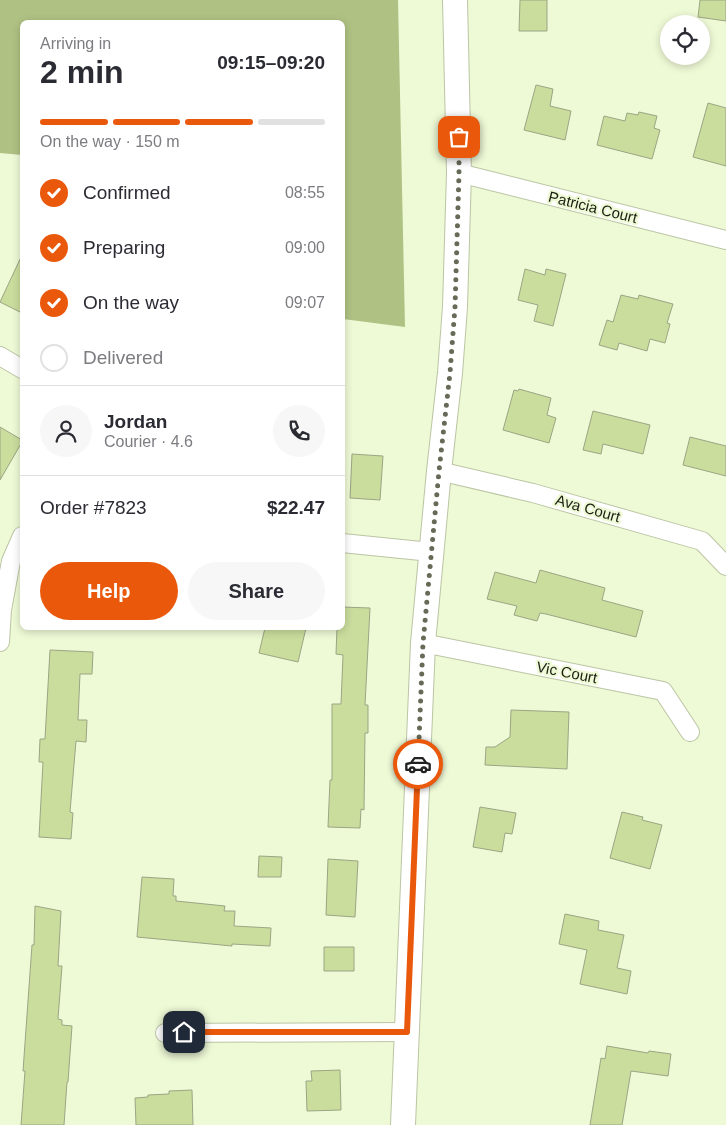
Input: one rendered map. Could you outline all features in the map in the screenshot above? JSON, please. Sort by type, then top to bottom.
[{"type":"street","points":[[402,1125],[423,643],[455,307],[459,173],[455,0]]},
{"type":"street","name":"Patricia Court","points":[[459,173],[726,240]]},
{"type":"street","points":[[0,356],[20,368]]},
{"type":"street","name":"Ava Court","points":[[439,471],[533,493],[702,541],[726,566]]},
{"type":"street","points":[[0,642],[2,610],[11,561],[20,541]]},
{"type":"street","points":[[345,543],[431,552]]},
{"type":"street","name":"Vic Court","points":[[423,643],[663,691],[690,732]]},
{"type":"street","points":[[164,1032],[407,1032]]},
{"type":"green space","points":[[0,0],[398,0],[405,327],[345,319],[345,20],[20,20],[20,155],[0,153]]},
{"type":"building","points":[[520,0],[547,0],[547,31],[519,31]]},
{"type":"building","points":[[700,0],[726,0],[726,21],[710,19],[710,15],[698,15]]},
{"type":"building","points":[[536,85],[553,89],[550,106],[571,111],[565,140],[524,130]]},
{"type":"building","points":[[708,103],[726,108],[726,166],[693,157]]},
{"type":"building","points":[[639,112],[657,116],[654,128],[660,130],[652,159],[597,145],[604,116],[625,121],[627,113],[638,115]]},
{"type":"building","points":[[20,259],[20,312],[0,302]]},
{"type":"building","points":[[525,269],[545,275],[546,269],[566,274],[553,326],[534,321],[538,305],[518,300]]},
{"type":"building","points":[[621,295],[638,299],[639,295],[673,304],[667,323],[670,324],[665,343],[650,339],[647,351],[619,343],[617,350],[599,345],[607,320],[613,322]]},
{"type":"building","points":[[519,389],[551,398],[547,415],[556,418],[549,443],[503,430],[514,390],[518,391]]},
{"type":"building","points":[[593,411],[650,425],[643,454],[603,444],[601,454],[583,450]]},
{"type":"building","points":[[0,427],[20,439],[20,445],[0,480]]},
{"type":"building","points":[[690,437],[726,446],[726,476],[683,465]]},
{"type":"building","points":[[352,454],[383,456],[380,500],[350,498]]},
{"type":"building","points":[[540,570],[605,588],[602,600],[643,611],[636,637],[540,613],[537,621],[514,615],[517,606],[487,599],[495,572],[536,583]]},
{"type":"building","points":[[345,607],[370,608],[365,705],[368,705],[368,733],[365,733],[364,810],[361,809],[360,828],[328,827],[330,780],[332,780],[332,704],[341,704],[343,655],[336,654],[337,630],[345,630]]},
{"type":"building","points":[[265,630],[306,630],[298,662],[259,653]]},
{"type":"building","points":[[50,650],[93,652],[92,674],[80,674],[78,720],[87,720],[86,742],[76,741],[70,812],[73,813],[71,839],[39,837],[43,762],[39,762],[40,739],[45,739]]},
{"type":"building","points":[[511,710],[569,712],[567,769],[485,765],[486,747],[495,747],[510,737]]},
{"type":"building","points":[[480,807],[516,813],[512,834],[505,833],[502,852],[473,847]]},
{"type":"building","points":[[622,812],[643,817],[642,820],[662,825],[650,869],[610,858]]},
{"type":"building","points":[[259,856],[282,857],[281,877],[258,877]]},
{"type":"building","points":[[328,859],[358,861],[355,917],[326,915]]},
{"type":"building","points":[[142,877],[174,879],[173,896],[176,896],[176,901],[225,906],[224,911],[235,911],[234,926],[271,928],[270,946],[232,944],[232,946],[137,937]]},
{"type":"building","points":[[35,906],[61,911],[58,966],[62,966],[58,1019],[62,1020],[62,1025],[72,1026],[64,1125],[21,1125]]},
{"type":"building","points":[[565,914],[599,921],[598,930],[624,935],[617,968],[631,971],[627,994],[580,984],[587,950],[559,944]]},
{"type":"building","points":[[324,947],[354,947],[354,971],[324,971]]},
{"type":"building","points":[[607,1046],[648,1053],[649,1051],[671,1054],[668,1076],[631,1071],[622,1125],[590,1125],[601,1058],[605,1059]]},
{"type":"building","points":[[340,1070],[341,1110],[307,1111],[306,1081],[312,1081],[311,1071]]},
{"type":"building","points":[[192,1090],[193,1125],[136,1125],[135,1098],[169,1094],[169,1091]]},
{"type":"way so far","points":[[418,764],[423,643],[455,307],[459,137]]},
{"type":"route","points":[[184,1032],[407,1032],[418,764]]}]
